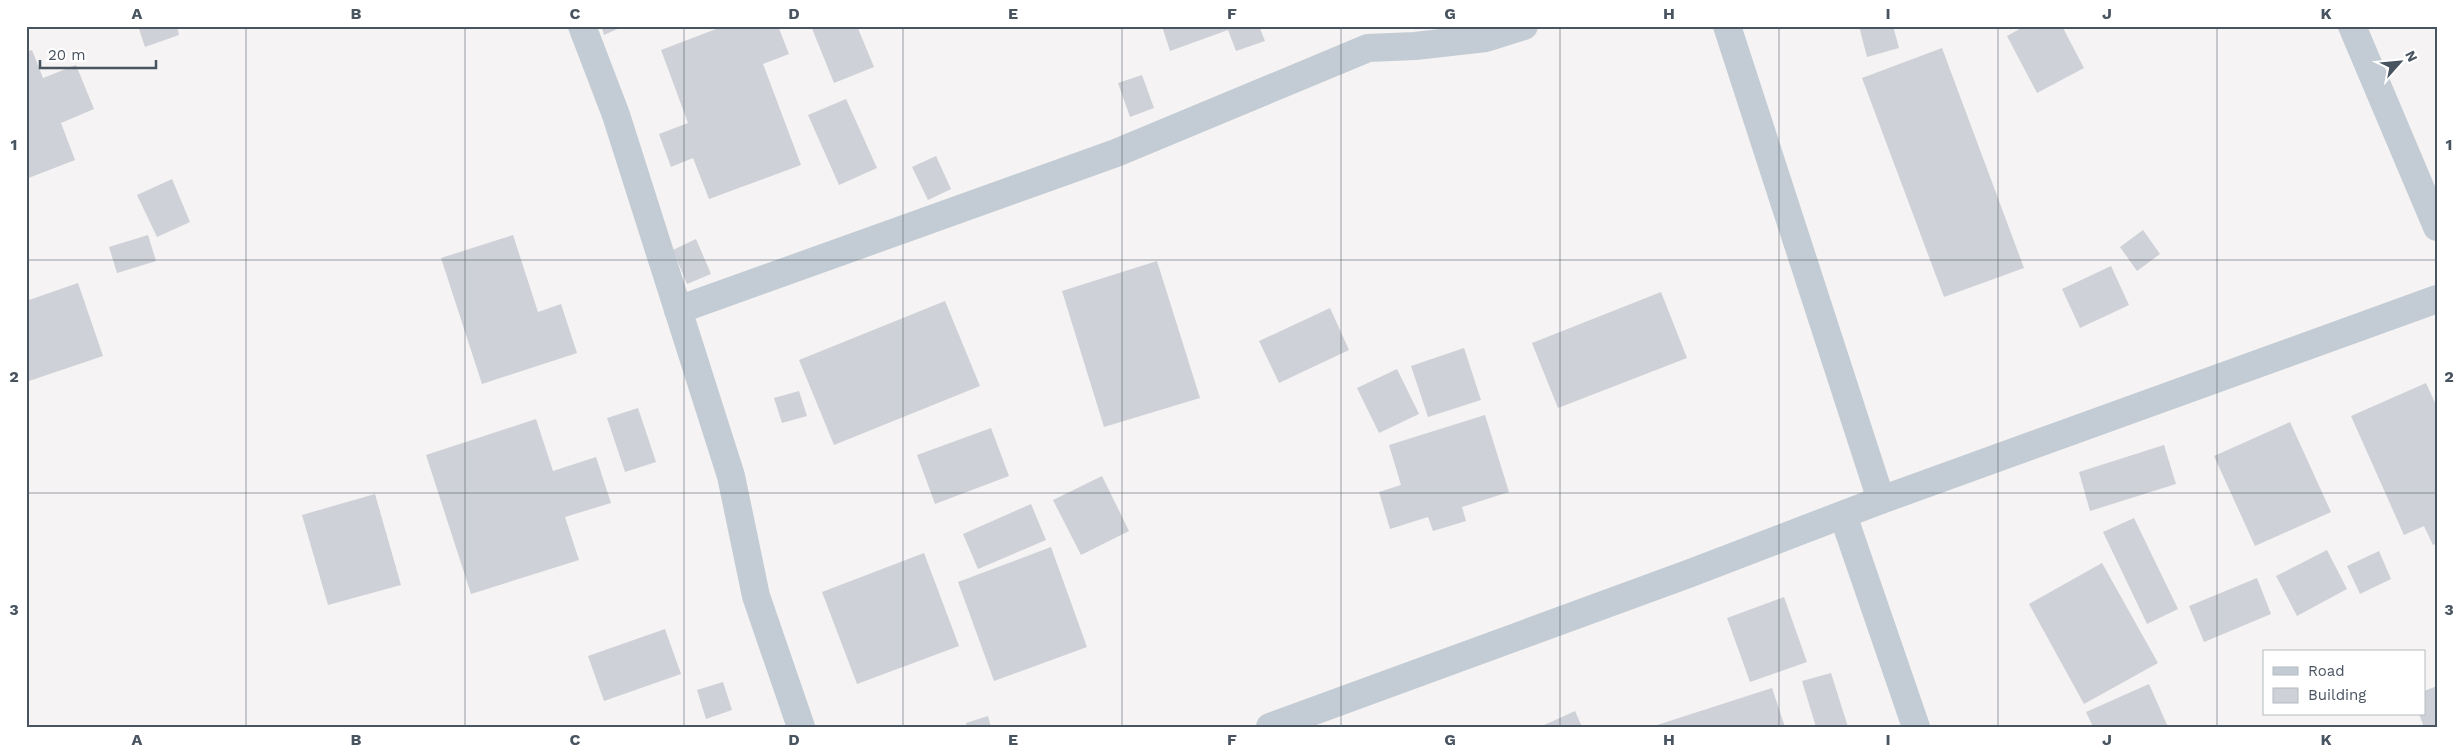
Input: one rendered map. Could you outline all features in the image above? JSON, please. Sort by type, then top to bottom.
[{"type":"street","points":[[582,26],[616,115],[731,476],[756,596],[801,727]]},
{"type":"street","points":[[678,310],[1116,153],[1368,48],[1415,46],[1486,38],[1524,26]]},
{"type":"street","points":[[1727,26],[1881,500]]},
{"type":"street","points":[[2352,26],[2437,227]]},
{"type":"street","points":[[1270,727],[1688,574],[1881,500],[2437,299]]},
{"type":"street","points":[[1843,515],[1916,727]]},
{"type":"building","points":[[138,26],[177,26],[179,35],[145,47]]},
{"type":"building","points":[[601,26],[624,26],[604,35]]},
{"type":"building","points":[[724,26],[778,26],[789,54],[763,64],[801,165],[709,199],[693,158],[671,167],[659,134],[688,123],[661,50]]},
{"type":"building","points":[[811,26],[857,26],[874,67],[834,83]]},
{"type":"building","points":[[1162,26],[1259,26],[1265,41],[1236,51],[1228,30],[1170,51]]},
{"type":"building","points":[[1859,26],[1893,26],[1899,48],[1867,57]]},
{"type":"building","points":[[2025,26],[2062,26],[2084,68],[2037,93],[2007,36]]},
{"type":"building","points":[[1942,48],[2024,268],[1944,297],[1862,78]]},
{"type":"building","points":[[32,50],[43,78],[76,65],[94,109],[61,123],[75,160],[26,179],[26,52]]},
{"type":"building","points":[[1142,75],[1154,108],[1130,117],[1118,83]]},
{"type":"building","points":[[846,99],[877,168],[839,185],[808,115]]},
{"type":"building","points":[[936,156],[951,189],[928,200],[912,167]]},
{"type":"building","points":[[172,179],[190,222],[157,237],[137,195]]},
{"type":"building","points":[[2143,230],[2160,254],[2137,271],[2120,247]]},
{"type":"building","points":[[148,235],[156,261],[117,273],[109,247]]},
{"type":"building","points":[[513,235],[538,312],[561,304],[577,353],[482,384],[441,258]]},
{"type":"building","points":[[696,239],[711,274],[687,284],[673,250]]},
{"type":"building","points":[[1157,261],[1200,398],[1104,427],[1062,291]]},
{"type":"building","points":[[2111,266],[2129,305],[2080,328],[2062,289]]},
{"type":"building","points":[[78,283],[103,356],[26,382],[26,301]]},
{"type":"building","points":[[1661,292],[1687,358],[1558,408],[1532,343]]},
{"type":"building","points":[[945,301],[980,386],[834,445],[799,360]]},
{"type":"building","points":[[1330,308],[1349,350],[1279,383],[1259,341]]},
{"type":"building","points":[[1464,348],[1481,400],[1428,417],[1411,366]]},
{"type":"building","points":[[1397,369],[1419,414],[1379,433],[1357,388]]},
{"type":"building","points":[[2426,383],[2437,407],[2437,543],[2433,545],[2424,526],[2404,535],[2351,416]]},
{"type":"building","points":[[799,391],[807,416],[782,423],[774,398]]},
{"type":"building","points":[[638,408],[656,462],[625,472],[607,418]]},
{"type":"building","points":[[1485,415],[1509,492],[1462,507],[1466,521],[1433,531],[1428,517],[1390,529],[1379,492],[1401,485],[1389,445]]},
{"type":"building","points":[[536,419],[553,471],[596,457],[611,503],[565,517],[579,560],[471,594],[426,455]]},
{"type":"building","points":[[2290,422],[2331,512],[2255,546],[2214,456]]},
{"type":"building","points":[[991,428],[1009,476],[935,504],[917,455]]},
{"type":"building","points":[[2164,445],[2176,484],[2090,511],[2079,472]]},
{"type":"building","points":[[1102,476],[1129,531],[1081,555],[1053,500]]},
{"type":"building","points":[[375,494],[401,585],[328,605],[302,515]]},
{"type":"building","points":[[1031,504],[1046,540],[978,569],[963,534]]},
{"type":"building","points":[[2134,518],[2178,609],[2147,624],[2103,532]]},
{"type":"building","points":[[1051,547],[1087,647],[994,681],[958,582]]},
{"type":"building","points":[[2327,550],[2347,589],[2297,616],[2276,576]]},
{"type":"building","points":[[2379,551],[2391,579],[2360,594],[2347,566]]},
{"type":"building","points":[[924,553],[959,646],[857,684],[822,592]]},
{"type":"building","points":[[2102,563],[2158,663],[2084,704],[2029,604]]},
{"type":"building","points":[[2257,578],[2271,614],[2204,642],[2189,606]]},
{"type":"building","points":[[1784,597],[1807,662],[1750,682],[1727,618]]},
{"type":"building","points":[[665,629],[681,674],[604,701],[588,656]]},
{"type":"building","points":[[1831,673],[1848,727],[1816,727],[1802,681]]},
{"type":"building","points":[[723,682],[732,710],[706,719],[697,690]]},
{"type":"building","points":[[2149,684],[2168,727],[2093,727],[2086,712]]},
{"type":"building","points":[[2437,686],[2437,727],[2424,727],[2420,716],[2426,716],[2426,690]]},
{"type":"building","points":[[1772,688],[1785,727],[1654,727],[1654,726]]},
{"type":"building","points":[[1575,711],[1582,727],[1540,727]]},
{"type":"building","points":[[988,716],[991,727],[967,727],[966,723]]}]
